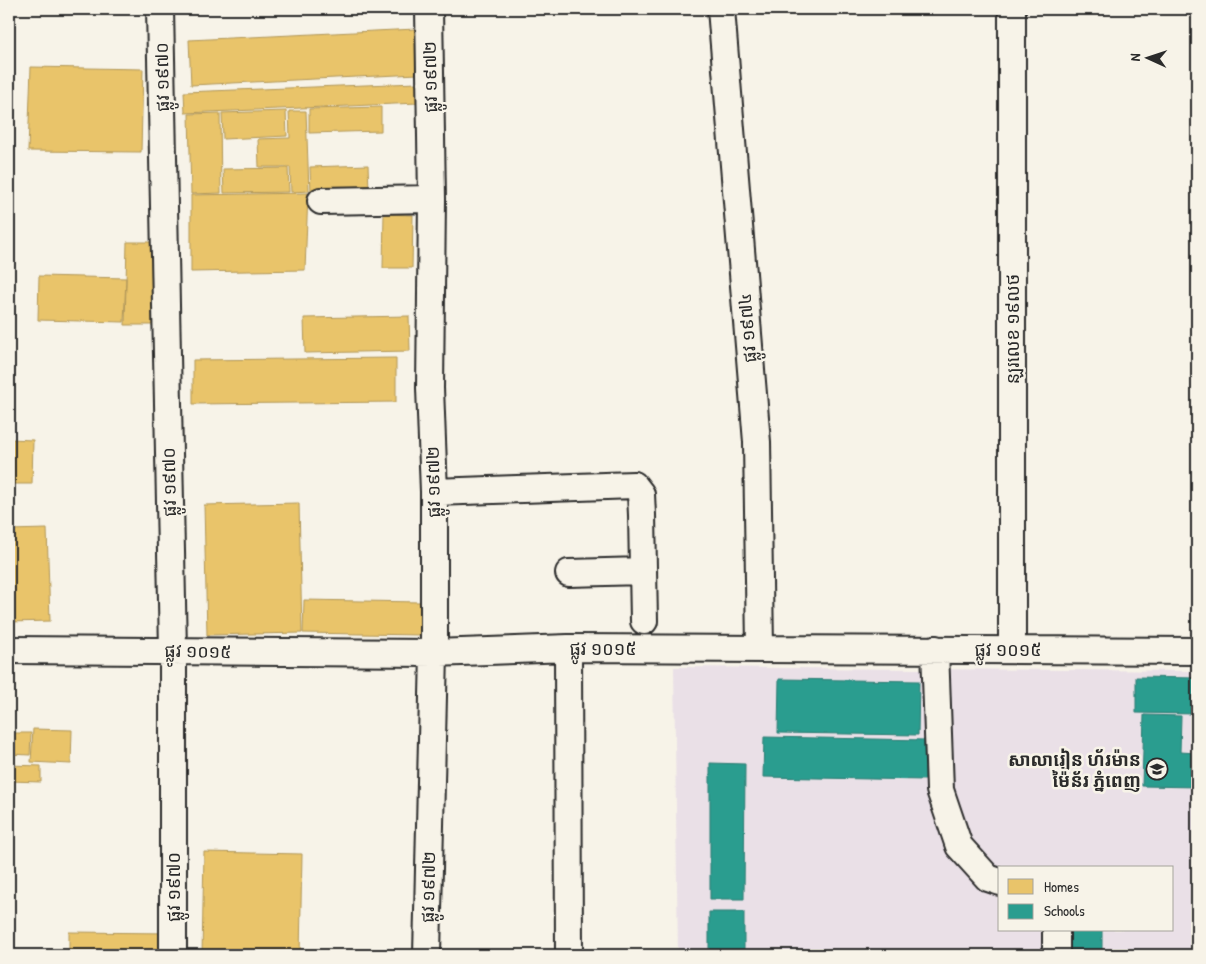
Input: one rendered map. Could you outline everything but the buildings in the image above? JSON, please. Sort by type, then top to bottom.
[{"type":"street","name":"ផ្លូវ ១៩៧០","points":[[160,9],[173,650],[173,955]]},
{"type":"street","name":"ផ្លូវ ១៩៧២","points":[[427,955],[434,654],[434,492],[430,388],[432,199],[429,9]]},
{"type":"street","name":"ផ្លូវ ១៩៧៤","points":[[721,9],[757,442],[760,648]]},
{"type":"street","name":"ន្ឡរលេខ ១៩លថ","points":[[1012,9],[1012,649]]},
{"type":"street","points":[[321,201],[432,199]]},
{"type":"street","points":[[434,492],[634,485],[640,494],[644,621]]},
{"type":"street","points":[[569,574],[642,571]]},
{"type":"street","name":"ផ្លូវ ១០១៥","points":[[9,650],[173,650],[434,654],[568,648],[1197,651]]},
{"type":"street","points":[[568,648],[569,955]]},
{"type":"street","points":[[935,649],[940,790],[959,846],[988,878],[998,881]]},
{"type":"street","points":[[1056,932],[1056,955]]},
{"type":"shaded area","points":[[674,667],[1197,671],[1197,955],[678,955]]},
{"type":"place","name":"សាលារៀន ហ័រម៉ាន ម៉ៃន័រ ភ្នំពេញ","points":[[1157,769]]}]
